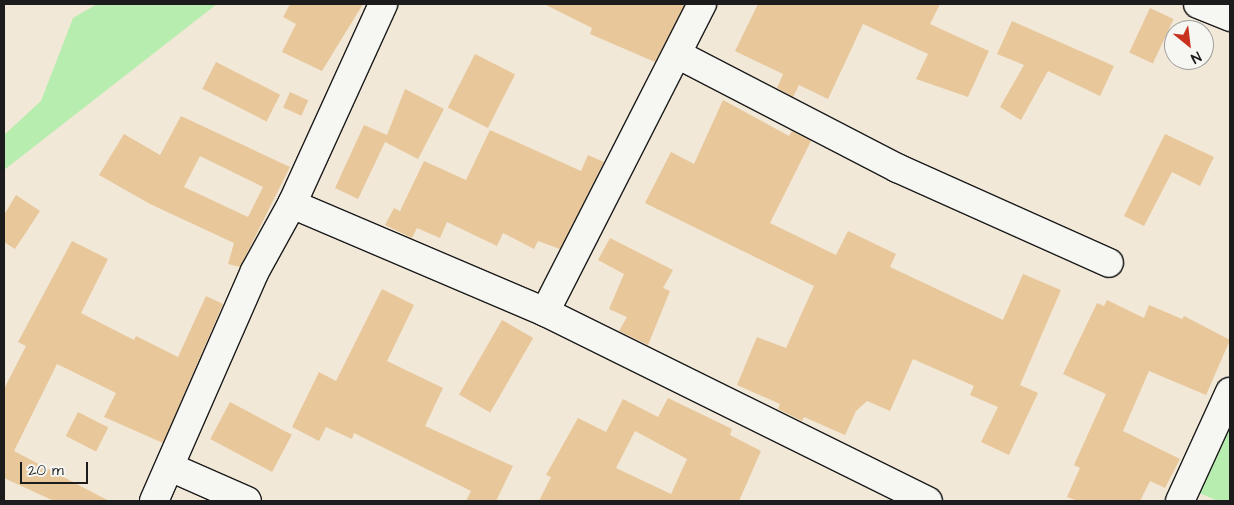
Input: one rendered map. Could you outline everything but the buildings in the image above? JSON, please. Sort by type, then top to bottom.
[{"type":"street","points":[[154,501],[255,270],[292,204],[383,4]]},
{"type":"street","points":[[546,312],[679,55],[702,4]]},
{"type":"street","points":[[1198,4],[1230,18]]},
{"type":"street","points":[[679,55],[897,168],[1109,263]]},
{"type":"street","points":[[292,204],[546,312],[928,501]]},
{"type":"street","points":[[1180,501],[1230,392]]},
{"type":"street","points":[[170,467],[247,501]]},
{"type":"green space","points":[[97,4],[217,4],[4,170],[4,135],[41,101],[73,18]]},
{"type":"green space","points":[[1230,386],[1230,501],[1218,501],[1197,492]]}]
